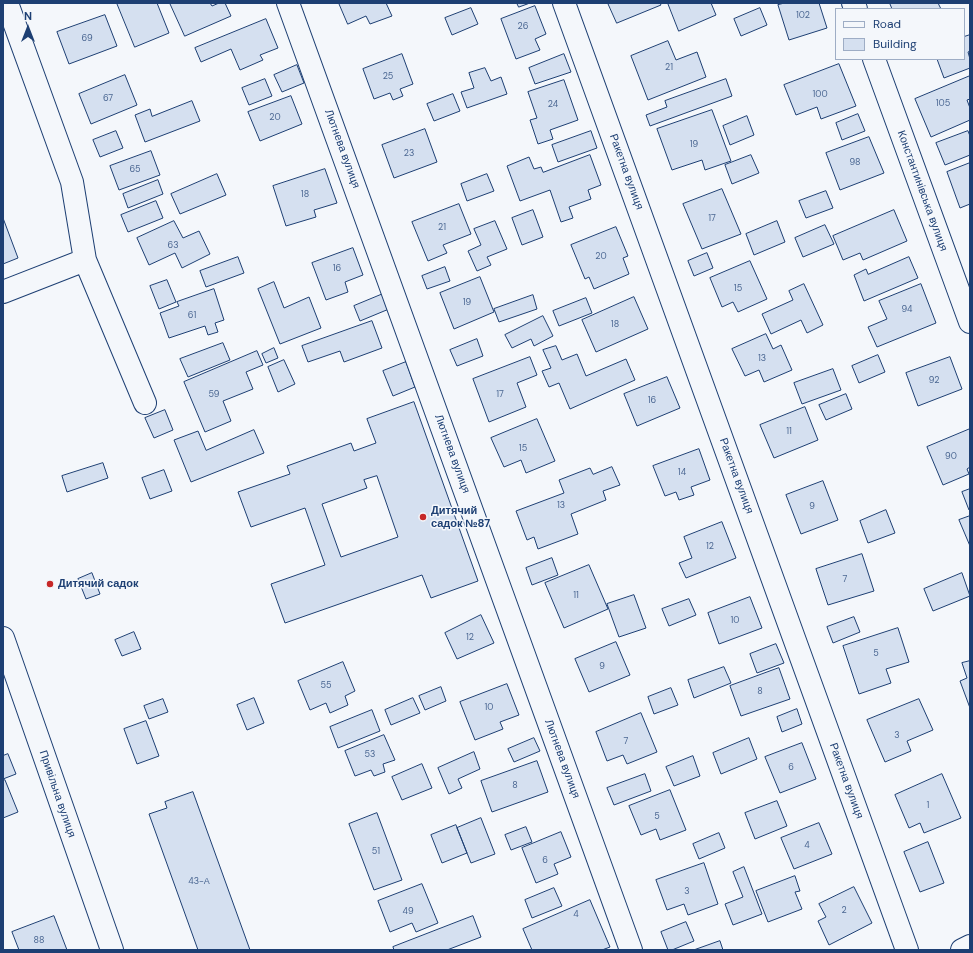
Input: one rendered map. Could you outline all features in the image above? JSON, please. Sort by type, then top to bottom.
[{"type":"street","points":[[7,3],[72,182],[85,260],[145,403]]},
{"type":"street","name":"Лютнева вулиця","points":[[288,3],[631,950]]},
{"type":"street","name":"Ракетна вулиця","points":[[564,3],[908,950]]},
{"type":"street","name":"Константинівська вулиця","points":[[874,60],[966,301],[970,322]]},
{"type":"street","points":[[3,292],[85,260]]},
{"type":"street","name":"Привільна вулиця","points":[[3,638],[112,950]]},
{"type":"street","points":[[962,950],[970,946]]},
{"type":"building","points":[[117,3],[157,3],[169,33],[135,47]]},
{"type":"building","points":[[170,3],[210,3],[212,6],[219,3],[225,3],[231,16],[185,36]]},
{"type":"building","points":[[339,3],[386,3],[392,16],[370,24],[366,16],[348,24]]},
{"type":"building","points":[[517,3],[530,3],[519,7]]},
{"type":"building","points":[[608,3],[660,3],[661,5],[617,23]]},
{"type":"building","points":[[668,3],[711,3],[716,15],[679,31]]},
{"type":"building","points":[[785,3],[819,3],[827,28],[789,40],[778,5]]},
{"type":"building","points":[[938,3],[940,8],[892,8],[890,4]]},
{"type":"building","points":[[535,6],[546,34],[535,39],[540,50],[516,59],[501,19]]},
{"type":"building","points":[[471,8],[478,24],[452,35],[445,18]]},
{"type":"building","points":[[760,8],[767,25],[741,36],[734,19]]},
{"type":"building","points":[[105,15],[117,46],[69,64],[57,32]]},
{"type":"building","points":[[266,19],[278,48],[260,55],[263,60],[240,70],[231,49],[201,62],[195,48]]},
{"type":"building","points":[[970,35],[970,51],[968,52],[970,68],[944,78],[937,60],[965,60],[965,37]]},
{"type":"building","points":[[668,41],[676,60],[697,52],[706,77],[648,100],[631,56]]},
{"type":"building","points":[[402,54],[413,84],[400,89],[403,96],[393,100],[390,93],[374,99],[363,69]]},
{"type":"building","points":[[564,54],[571,72],[535,84],[529,68]]},
{"type":"building","points":[[839,64],[856,106],[821,119],[817,107],[796,115],[784,85]]},
{"type":"building","points":[[297,65],[304,83],[282,92],[274,75]]},
{"type":"building","points":[[485,68],[491,81],[501,77],[507,94],[467,108],[461,92],[474,88],[469,73]]},
{"type":"building","points":[[125,75],[137,105],[91,124],[79,94]]},
{"type":"building","points":[[970,76],[970,99],[967,100],[970,108],[970,120],[931,137],[915,99]]},
{"type":"building","points":[[265,79],[272,96],[249,105],[242,88]]},
{"type":"building","points":[[726,79],[732,96],[650,126],[646,115],[667,107],[665,101]]},
{"type":"building","points":[[564,80],[578,120],[550,130],[553,139],[538,144],[530,120],[537,118],[528,92]]},
{"type":"building","points":[[453,94],[460,111],[434,121],[427,104]]},
{"type":"building","points":[[291,96],[302,124],[260,141],[248,112]]},
{"type":"building","points":[[192,101],[200,121],[145,142],[135,115],[150,109],[152,116]]},
{"type":"building","points":[[712,110],[731,161],[705,170],[702,160],[672,170],[657,129]]},
{"type":"building","points":[[858,114],[865,131],[842,140],[836,123]]},
{"type":"building","points":[[747,116],[754,135],[730,145],[723,126]]},
{"type":"building","points":[[425,129],[437,162],[394,178],[382,145]]},
{"type":"building","points":[[116,131],[123,148],[100,157],[93,140]]},
{"type":"building","points":[[591,131],[597,148],[558,162],[552,145]]},
{"type":"building","points":[[968,131],[970,136],[970,155],[945,165],[936,143]]},
{"type":"building","points":[[869,137],[884,173],[840,190],[826,153]]},
{"type":"building","points":[[151,151],[160,175],[119,190],[110,166]]},
{"type":"building","points":[[590,155],[601,185],[588,190],[591,199],[569,207],[573,218],[561,222],[550,190],[520,201],[507,166],[529,157],[534,169],[541,167],[543,172]]},
{"type":"building","points":[[751,155],[759,173],[732,184],[725,165]]},
{"type":"building","points":[[970,163],[970,204],[960,208],[947,172]]},
{"type":"building","points":[[325,169],[337,203],[314,210],[316,217],[286,226],[273,186]]},
{"type":"building","points":[[217,174],[226,195],[180,214],[171,194]]},
{"type":"building","points":[[487,174],[494,191],[467,201],[461,184]]},
{"type":"building","points":[[158,180],[163,194],[128,208],[123,194]]},
{"type":"building","points":[[722,189],[741,234],[702,249],[683,204]]},
{"type":"building","points":[[826,191],[833,208],[806,218],[799,201]]},
{"type":"building","points":[[156,201],[163,218],[128,232],[121,215]]},
{"type":"building","points":[[459,204],[471,234],[443,245],[447,253],[428,261],[412,222]]},
{"type":"building","points":[[533,210],[543,237],[522,245],[512,218]]},
{"type":"building","points":[[894,210],[907,241],[863,260],[860,253],[843,260],[833,236]]},
{"type":"building","points":[[3,218],[18,258],[3,264]]},
{"type":"building","points":[[174,221],[183,238],[199,231],[210,254],[182,268],[175,253],[149,265],[137,238]]},
{"type":"building","points":[[495,221],[507,249],[487,257],[491,265],[477,271],[468,251],[481,245],[474,229]]},
{"type":"building","points":[[777,221],[785,242],[754,255],[746,234]]},
{"type":"building","points":[[825,225],[834,244],[803,257],[795,238]]},
{"type":"building","points":[[616,227],[628,256],[623,258],[629,274],[594,289],[589,277],[585,279],[571,245]]},
{"type":"building","points":[[353,248],[363,275],[345,282],[348,292],[326,300],[312,263]]},
{"type":"building","points":[[707,253],[713,268],[694,276],[688,261]]},
{"type":"building","points":[[238,257],[244,273],[206,287],[200,271]]},
{"type":"building","points":[[909,257],[918,278],[864,301],[854,275],[866,269],[868,274]]},
{"type":"building","points":[[750,261],[767,299],[738,312],[733,302],[722,307],[710,278]]},
{"type":"building","points":[[445,267],[450,281],[427,289],[422,276]]},
{"type":"building","points":[[480,277],[494,312],[454,329],[440,293]]},
{"type":"building","points":[[167,280],[176,302],[159,309],[150,286]]},
{"type":"building","points":[[274,282],[284,308],[309,297],[321,328],[280,344],[258,289]]},
{"type":"building","points":[[804,284],[823,325],[807,333],[801,320],[771,334],[762,314],[793,300],[789,291]]},
{"type":"building","points":[[921,284],[936,323],[877,347],[868,327],[887,319],[879,301]]},
{"type":"building","points":[[214,289],[224,320],[215,323],[218,332],[208,335],[205,326],[169,338],[160,313],[179,306],[177,302]]},
{"type":"building","points":[[383,294],[389,309],[360,321],[354,306]]},
{"type":"building","points":[[533,295],[537,309],[499,322],[494,309]]},
{"type":"building","points":[[634,297],[648,329],[596,352],[582,320]]},
{"type":"building","points":[[586,298],[592,313],[559,326],[553,311]]},
{"type":"building","points":[[543,316],[553,336],[534,346],[531,339],[512,348],[505,335]]},
{"type":"building","points":[[372,321],[382,348],[344,362],[340,351],[308,362],[302,346]]},
{"type":"building","points":[[766,334],[773,349],[781,345],[792,370],[764,382],[759,370],[745,376],[732,349]]},
{"type":"building","points":[[477,339],[483,356],[457,366],[450,350]]},
{"type":"building","points":[[223,343],[230,360],[188,377],[180,359]]},
{"type":"building","points":[[556,346],[562,360],[577,354],[586,376],[626,359],[635,380],[570,409],[559,383],[549,387],[542,371],[551,368],[543,350]]},
{"type":"building","points":[[274,348],[278,358],[266,363],[262,354]]},
{"type":"building","points":[[257,351],[263,365],[246,372],[253,389],[223,401],[231,421],[205,432],[184,382]]},
{"type":"building","points":[[878,355],[885,372],[859,383],[852,366]]},
{"type":"building","points":[[530,357],[537,375],[517,383],[526,407],[489,422],[473,379]]},
{"type":"building","points":[[950,357],[962,389],[918,406],[906,373]]},
{"type":"building","points":[[284,360],[295,384],[278,392],[268,367]]},
{"type":"building","points":[[406,362],[415,387],[393,396],[383,371]]},
{"type":"building","points":[[833,369],[841,390],[802,404],[794,383]]},
{"type":"building","points":[[667,377],[680,408],[637,426],[624,394]]},
{"type":"building","points":[[846,394],[852,409],[826,420],[819,405]]},
{"type":"building","name":"Дитячий садок №87","points":[[414,402],[478,581],[431,598],[422,575],[285,623],[271,584],[325,565],[305,508],[251,527],[238,492],[290,474],[287,466],[351,443],[354,451],[376,443],[367,419]],"holes":[[[377,476],[398,537],[341,557],[322,504],[367,488],[364,480]]]},
{"type":"building","points":[[805,407],[818,440],[774,458],[760,425]]},
{"type":"building","points":[[165,410],[173,430],[154,438],[145,418]]},
{"type":"building","points":[[537,419],[555,461],[526,473],[521,460],[504,467],[491,438]]},
{"type":"building","points":[[970,429],[970,467],[967,469],[969,474],[943,485],[927,447]]},
{"type":"building","points":[[254,430],[264,453],[191,482],[174,440],[198,431],[206,450]]},
{"type":"building","points":[[699,449],[710,480],[691,487],[694,495],[679,500],[676,492],[665,496],[653,466]]},
{"type":"building","points":[[103,463],[108,478],[67,492],[62,476]]},
{"type":"building","points":[[612,467],[620,485],[603,491],[606,500],[571,514],[578,534],[538,549],[534,537],[527,540],[516,511],[564,493],[559,480],[590,468],[593,474]]},
{"type":"building","points":[[164,470],[172,491],[150,499],[142,478]]},
{"type":"building","points":[[823,481],[838,520],[801,534],[786,495]]},
{"type":"building","points":[[970,489],[970,509],[969,510],[962,492]]},
{"type":"building","points":[[886,510],[895,533],[868,543],[860,521]]},
{"type":"building","points":[[970,516],[970,546],[959,520]]},
{"type":"building","points":[[722,522],[736,558],[686,578],[679,563],[692,558],[684,537]]},
{"type":"building","points":[[862,554],[874,591],[828,605],[816,569]]},
{"type":"building","points":[[552,558],[558,575],[532,585],[526,568]]},
{"type":"building","points":[[589,565],[608,609],[564,628],[545,583]]},
{"type":"building","points":[[92,573],[100,594],[86,599],[78,579]]},
{"type":"building","points":[[962,573],[970,596],[933,611],[924,589]]},
{"type":"building","points":[[634,595],[646,628],[619,637],[607,604]]},
{"type":"building","points":[[750,597],[762,628],[719,644],[708,613]]},
{"type":"building","points":[[689,599],[696,615],[669,626],[662,609]]},
{"type":"building","points":[[481,615],[494,643],[457,659],[445,633]]},
{"type":"building","points":[[854,617],[860,632],[833,643],[827,627]]},
{"type":"building","points":[[898,628],[909,662],[886,669],[891,683],[859,694],[843,646]]},
{"type":"building","points":[[134,632],[141,649],[122,656],[115,640]]},
{"type":"building","points":[[616,642],[630,675],[589,692],[575,659]]},
{"type":"building","points":[[776,644],[784,663],[757,673],[750,654]]},
{"type":"building","points":[[970,661],[970,708],[960,681],[967,678],[962,663]]},
{"type":"building","points":[[343,662],[355,691],[345,696],[348,705],[330,713],[326,703],[310,710],[298,681]]},
{"type":"building","points":[[724,667],[731,683],[694,698],[688,680]]},
{"type":"building","points":[[779,668],[790,699],[741,716],[730,686]]},
{"type":"building","points":[[507,684],[519,715],[500,722],[503,729],[475,740],[460,702]]},
{"type":"building","points":[[441,687],[446,701],[425,710],[419,696]]},
{"type":"building","points":[[671,688],[678,705],[654,714],[648,697]]},
{"type":"building","points":[[254,698],[264,723],[247,730],[237,705]]},
{"type":"building","points":[[413,698],[420,713],[391,725],[385,710]]},
{"type":"building","points":[[163,699],[168,712],[149,719],[144,706]]},
{"type":"building","points":[[919,699],[933,730],[907,741],[911,751],[885,762],[867,720]]},
{"type":"building","points":[[797,709],[802,724],[782,732],[777,717]]},
{"type":"building","points":[[372,710],[380,731],[338,748],[330,727]]},
{"type":"building","points":[[641,713],[657,752],[627,764],[623,755],[607,761],[596,732]]},
{"type":"building","points":[[146,721],[159,756],[137,764],[124,729]]},
{"type":"building","points":[[384,735],[395,760],[383,764],[385,772],[374,776],[371,770],[355,776],[345,751]]},
{"type":"building","points":[[534,738],[540,751],[514,762],[508,749]]},
{"type":"building","points":[[749,738],[757,759],[721,774],[713,753]]},
{"type":"building","points":[[802,743],[816,779],[780,793],[765,757]]},
{"type":"building","points":[[474,752],[480,769],[458,779],[462,788],[449,794],[438,768]]},
{"type":"building","points":[[8,754],[16,774],[3,779],[3,756]]},
{"type":"building","points":[[693,756],[700,776],[674,786],[666,767]]},
{"type":"building","points":[[537,761],[548,792],[492,812],[481,781]]},
{"type":"building","points":[[422,764],[432,788],[402,800],[392,777]]},
{"type":"building","points":[[645,774],[651,791],[614,805],[607,788]]},
{"type":"building","points":[[942,774],[961,818],[924,833],[920,823],[909,828],[895,795]]},
{"type":"building","points":[[5,780],[18,812],[3,818],[3,781]]},
{"type":"building","points":[[670,790],[686,830],[660,840],[656,829],[641,835],[629,806]]},
{"type":"building","points":[[193,792],[250,950],[198,950],[149,814],[167,808],[165,802]]},
{"type":"building","points":[[777,801],[787,826],[755,839],[745,813]]},
{"type":"building","points":[[377,813],[402,880],[374,890],[349,824]]},
{"type":"building","points":[[481,818],[495,854],[471,863],[457,828]]},
{"type":"building","points":[[819,823],[832,854],[794,869],[781,838]]},
{"type":"building","points":[[456,825],[467,853],[442,863],[431,835]]},
{"type":"building","points":[[526,827],[532,842],[511,850],[505,835]]},
{"type":"building","points":[[561,832],[571,857],[554,864],[558,874],[536,883],[522,848]]},
{"type":"building","points":[[719,833],[725,848],[699,859],[693,844]]},
{"type":"building","points":[[928,842],[944,883],[920,892],[904,852]]},
{"type":"building","points":[[704,863],[718,904],[688,915],[684,904],[667,910],[656,880]]},
{"type":"building","points":[[744,867],[762,914],[733,925],[725,904],[743,897],[733,872]]},
{"type":"building","points":[[795,876],[800,891],[795,892],[802,909],[768,922],[756,891]]},
{"type":"building","points":[[422,884],[438,923],[416,932],[412,923],[390,932],[378,901]]},
{"type":"building","points":[[854,887],[872,923],[829,945],[818,921],[826,917],[819,904]]},
{"type":"building","points":[[554,888],[562,906],[532,918],[525,900]]},
{"type":"building","points":[[590,900],[610,947],[602,950],[532,950],[523,929]]},
{"type":"building","points":[[54,916],[67,950],[19,950],[12,932]]},
{"type":"building","points":[[473,916],[481,937],[447,950],[394,950],[393,947]]},
{"type":"building","points":[[686,922],[694,941],[672,950],[668,950],[661,932]]},
{"type":"building","points":[[720,941],[723,950],[694,950]]},
{"type":"place","name":"Дитячий садок №87","points":[[423,517]]},
{"type":"place","name":"Дитячий садок","points":[[50,584]]}]
